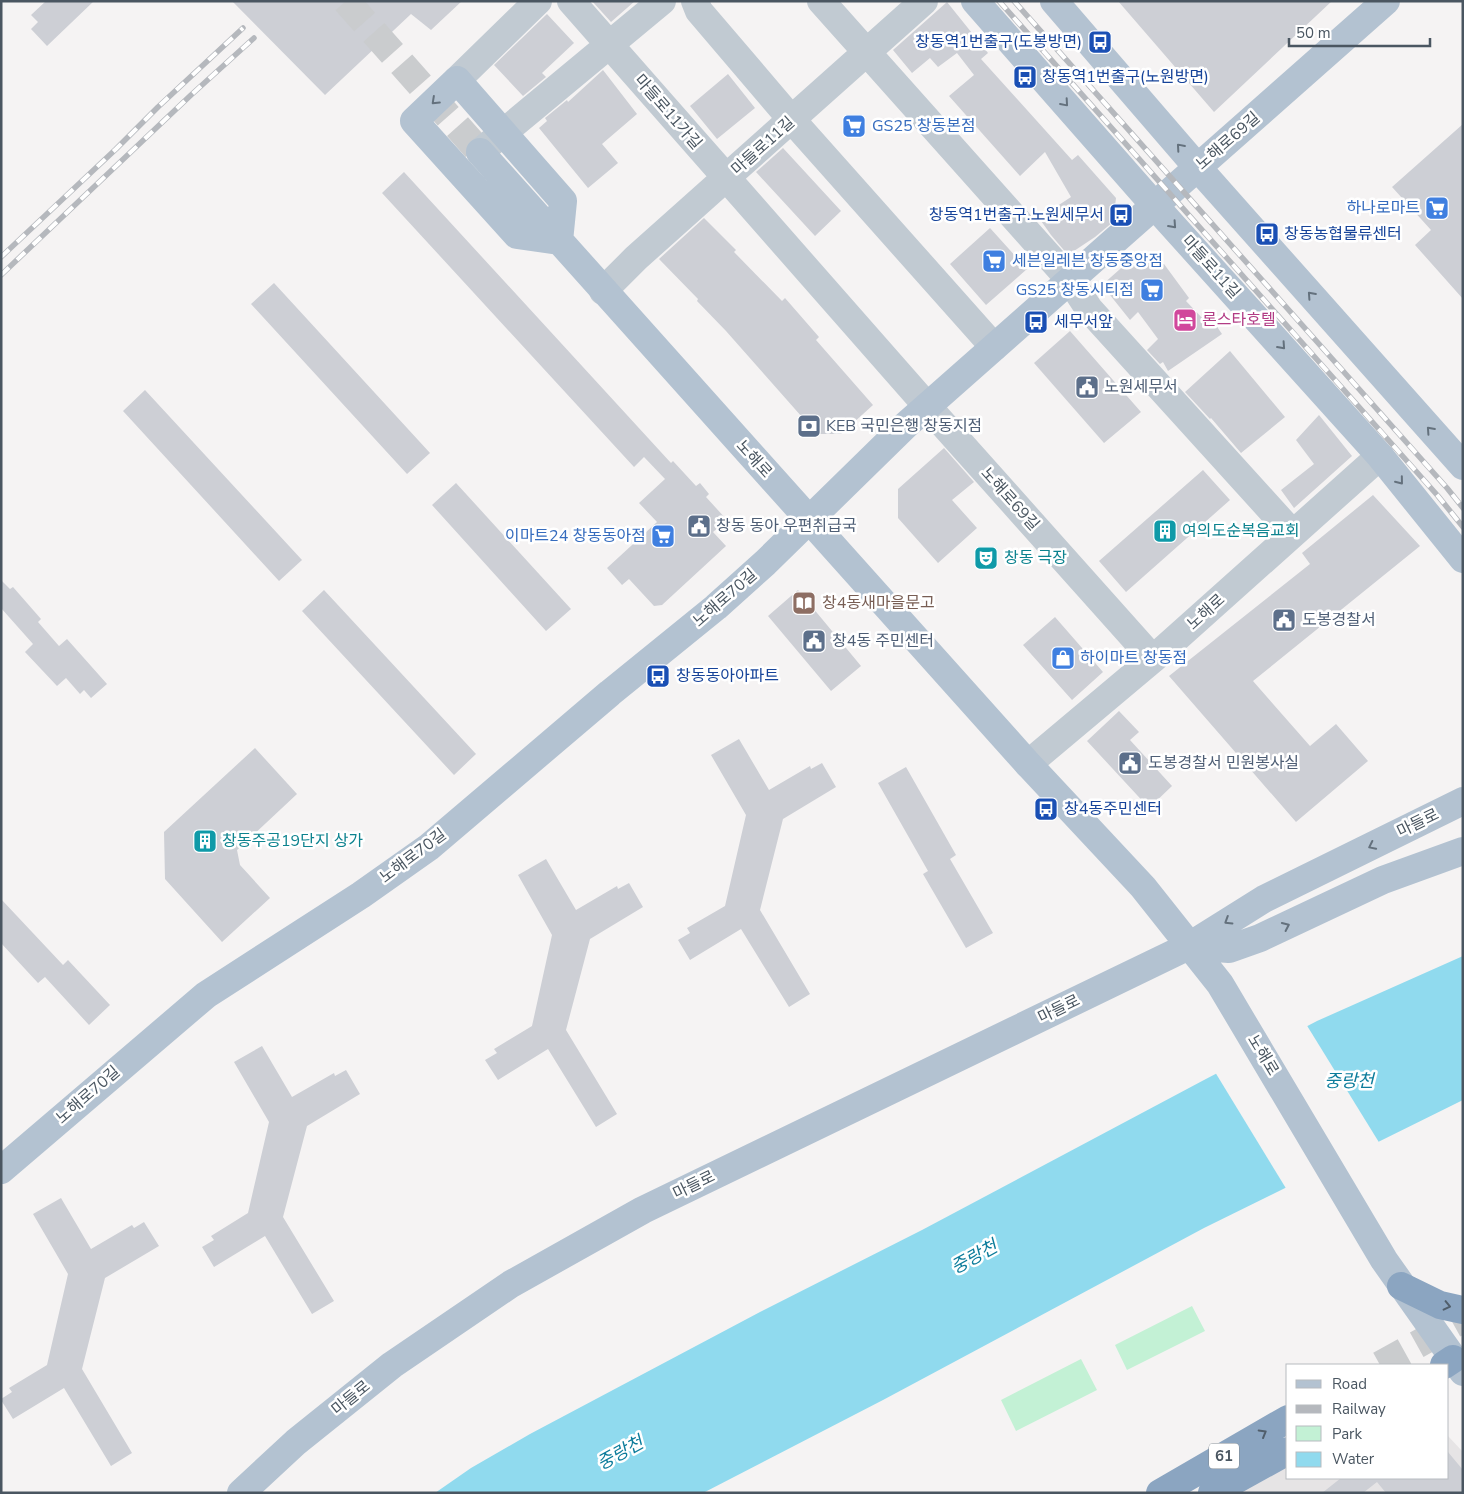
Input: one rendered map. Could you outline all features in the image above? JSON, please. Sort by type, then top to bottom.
[{"type":"highway","points":[[1401,1286],[1440,1305],[1463,1310]]},
{"type":"highway","name":"61","points":[[1160,1493],[1286,1420]]},
{"type":"highway","points":[[1212,1493],[1286,1452]]},
{"type":"main road","name":"마들로11길","points":[[975,1],[1155,206],[1380,456],[1463,559]]},
{"type":"main road","points":[[1054,1],[1198,168],[1463,466]]},
{"type":"main road","name":"노해로69길","points":[[808,519],[927,406],[1386,1]]},
{"type":"main road","points":[[457,80],[503,133],[563,201],[559,241],[517,235],[414,121],[457,80]]},
{"type":"main road","name":"노해로","points":[[480,152],[1028,764],[1143,887],[1220,984],[1384,1260],[1453,1365]]},
{"type":"main road","name":"노해로70길","points":[[1,1170],[206,995],[353,900],[428,846],[610,693],[716,607],[765,563],[808,519]]},
{"type":"main road","name":"마들로","points":[[241,1493],[296,1442],[392,1365],[511,1284],[643,1210],[1189,946],[1264,899],[1463,801]]},
{"type":"main road","points":[[1383,880],[1463,830]]},
{"type":"main road","points":[[1189,946],[1229,949],[1260,938],[1383,880],[1463,851]]},
{"type":"street","points":[[457,80],[538,1]]},
{"type":"street","name":"마들로11가길","points":[[571,1],[727,178]]},
{"type":"street","points":[[480,152],[662,1]]},
{"type":"street","points":[[694,1],[699,11],[792,120],[994,347]]},
{"type":"street","points":[[821,1],[1070,280],[1090,309],[1293,534]]},
{"type":"street","name":"마들로11길","points":[[603,290],[924,1]]},
{"type":"street","name":"노해로69길","points":[[727,178],[927,406],[1154,659]]},
{"type":"street","name":"노해로","points":[[1028,764],[1154,659],[1380,456]]},
{"type":"shaded area","points":[[1449,1437],[1463,1452],[1463,1493],[1232,1493],[1286,1464],[1286,1479],[1449,1479]]},
{"type":"green space","points":[[1192,1306],[1205,1331],[1127,1370],[1115,1345]]},
{"type":"green space","points":[[1081,1359],[1097,1390],[1016,1431],[1001,1400]]},
{"type":"water","name":"중랑천","points":[[1463,956],[1463,1100],[1204,1228],[883,1400],[703,1493],[435,1493],[471,1468],[530,1434],[760,1312],[922,1230],[1204,1080],[1317,1021]]},
{"type":"pier","points":[[1306,1024],[1380,1144],[1287,1190],[1215,1072]]},
{"type":"building","points":[[46,1],[94,1],[47,46],[31,29],[38,22],[31,15]]},
{"type":"building","points":[[232,1],[462,1],[431,30],[411,14],[325,95]]},
{"type":"building","points":[[592,1],[635,1],[611,22]]},
{"type":"building","points":[[1118,1],[1332,1],[1214,112]]},
{"type":"building","points":[[947,2],[988,53],[981,59],[1072,160],[1078,155],[1116,198],[1113,222],[1068,255],[1039,218],[1071,197],[1045,152],[1020,176],[949,96],[974,75],[957,53],[938,67],[930,58],[912,73],[893,50]]},
{"type":"building","points":[[547,14],[574,43],[542,73],[546,77],[523,96],[494,65]]},
{"type":"building","points":[[603,70],[637,114],[602,144],[618,163],[588,188],[539,128],[547,121],[545,118],[567,100],[568,102]]},
{"type":"building","points":[[728,74],[755,108],[717,139],[690,106]]},
{"type":"building","name":"하나로마트","points":[[1463,124],[1463,299],[1415,245],[1431,230],[1392,187]]},
{"type":"building","points":[[783,148],[841,211],[815,236],[756,172]]},
{"type":"building","points":[[404,172],[671,463],[673,461],[696,486],[700,483],[709,494],[706,497],[727,520],[713,532],[726,546],[662,605],[654,606],[629,579],[622,585],[607,568],[657,522],[639,503],[665,479],[644,457],[634,467],[382,193]]},
{"type":"building","points":[[704,218],[782,301],[785,298],[819,337],[816,340],[873,405],[841,434],[817,434],[697,301],[698,299],[659,259]]},
{"type":"building","points":[[990,228],[1027,269],[986,305],[950,264]]},
{"type":"building","points":[[1128,262],[1164,264],[1189,298],[1186,301],[1205,321],[1211,318],[1222,334],[1168,371],[1163,362],[1160,364],[1147,350],[1158,339],[1138,312],[1130,320],[1102,285]]},
{"type":"building","points":[[274,283],[430,453],[407,474],[251,304]]},
{"type":"building","name":"노원세무서","points":[[1070,331],[1141,412],[1104,443],[1034,363]]},
{"type":"building","points":[[1230,351],[1285,417],[1241,453],[1211,418],[1185,392]]},
{"type":"building","points":[[145,390],[302,560],[279,581],[123,411]]},
{"type":"building","points":[[1319,415],[1352,456],[1294,508],[1281,490],[1314,464],[1296,440]]},
{"type":"building","points":[[944,448],[974,482],[952,500],[977,528],[938,563],[898,518],[898,489]]},
{"type":"building","name":"여의도순복음교회","points":[[1203,470],[1230,500],[1126,592],[1099,561]]},
{"type":"building","points":[[456,483],[571,609],[546,631],[432,505]]},
{"type":"building","name":"도봉경찰서","points":[[1373,495],[1420,546],[1253,681],[1310,746],[1336,724],[1368,761],[1296,822],[1169,676],[1310,564],[1302,553]]},
{"type":"building","points":[[1,580],[10,589],[13,587],[41,619],[38,622],[59,646],[67,639],[107,684],[91,698],[84,690],[80,694],[66,678],[57,686],[25,652],[33,644],[1,608]]},
{"type":"building","points":[[324,590],[476,754],[454,775],[302,611]]},
{"type":"building","name":"창4동 주민센터","points":[[798,590],[861,666],[831,691],[768,616]]},
{"type":"building","name":"하이마트 창동점","points":[[1055,617],[1103,672],[1072,700],[1023,645]]},
{"type":"building","name":"도봉경찰서 민원봉사실","points":[[1119,711],[1139,732],[1130,740],[1172,786],[1149,808],[1087,741]]},
{"type":"building","points":[[739,739],[769,790],[810,766],[811,769],[822,763],[836,787],[783,819],[760,910],[810,994],[789,1007],[741,929],[690,960],[678,940],[690,933],[687,928],[725,906],[746,815],[711,755]]},
{"type":"building","name":"창동주공19단지 상가","points":[[255,748],[297,794],[237,850],[240,865],[270,898],[222,942],[165,879],[164,832]]},
{"type":"building","points":[[906,767],[956,855],[950,859],[993,933],[966,948],[923,874],[928,871],[878,783]]},
{"type":"building","points":[[546,859],[576,910],[617,886],[618,889],[629,883],[643,907],[590,939],[566,1030],[617,1114],[596,1127],[548,1049],[498,1080],[485,1060],[497,1053],[494,1049],[532,1026],[552,935],[518,875]]},
{"type":"building","points":[[1,899],[63,965],[68,960],[110,1005],[89,1025],[45,977],[38,983],[1,943]]},
{"type":"building","points":[[262,1046],[292,1097],[334,1073],[335,1076],[346,1070],[360,1094],[307,1126],[283,1217],[334,1301],[312,1314],[265,1236],[214,1267],[202,1247],[214,1240],[211,1236],[248,1213],[269,1122],[234,1062]]},
{"type":"building","points":[[61,1198],[91,1249],[132,1225],[134,1228],[144,1222],[159,1246],[105,1278],[82,1369],[132,1453],[111,1466],[64,1388],[13,1419],[1,1400],[12,1392],[9,1388],[47,1365],[68,1274],[33,1214]]},
{"type":"building","points":[[1449,1453],[1463,1470],[1463,1493],[1386,1493],[1377,1482],[1363,1493],[1322,1493],[1340,1479],[1449,1479]]},
{"type":"tunnel","points":[[346,1],[480,152]]},
{"type":"tunnel","points":[[1382,1364],[1463,1319]]},
{"type":"railway","points":[[999,1],[1438,496],[1463,527]]},
{"type":"railway","points":[[1014,1],[1463,508]]},
{"type":"railway","points":[[1,257],[243,28]]},
{"type":"railway","points":[[1,275],[254,38]]},
{"type":"place","name":"창동역1번출구(도봉방면)","points":[[1100,42]]},
{"type":"place","name":"창동역1번출구(노원방면)","points":[[1025,77]]},
{"type":"place","name":"GS25 창동본점","points":[[854,126]]},
{"type":"place","name":"하나로마트","points":[[1437,208]]},
{"type":"place","name":"창동역1번출구.노원세무서","points":[[1121,215]]},
{"type":"place","name":"창동농협물류센터","points":[[1267,234]]},
{"type":"place","name":"세븐일레븐 창동중앙점","points":[[994,261]]},
{"type":"place","name":"GS25 창동시티점","points":[[1152,290]]},
{"type":"place","name":"론스타호텔","points":[[1185,320]]},
{"type":"place","name":"세무서앞","points":[[1036,322]]},
{"type":"place","name":"노원세무서","points":[[1087,387]]},
{"type":"place","name":"KEB 국민은행 창동지점","points":[[809,426]]},
{"type":"place","name":"창동 동아 우편취급국","points":[[699,526]]},
{"type":"place","name":"여의도순복음교회","points":[[1165,531]]},
{"type":"place","name":"이마트24 창동동아점","points":[[663,536]]},
{"type":"place","name":"창동 극장","points":[[986,558]]},
{"type":"place","name":"창4동새마을문고","points":[[804,603]]},
{"type":"place","name":"도봉경찰서","points":[[1284,620]]},
{"type":"place","name":"창4동 주민센터","points":[[814,641]]},
{"type":"place","name":"하이마트 창동점","points":[[1063,658]]},
{"type":"place","name":"창동동아아파트","points":[[658,676]]},
{"type":"place","name":"도봉경찰서 민원봉사실","points":[[1130,763]]},
{"type":"place","name":"창4동주민센터","points":[[1046,809]]},
{"type":"place","name":"창동주공19단지 상가","points":[[205,841]]}]
